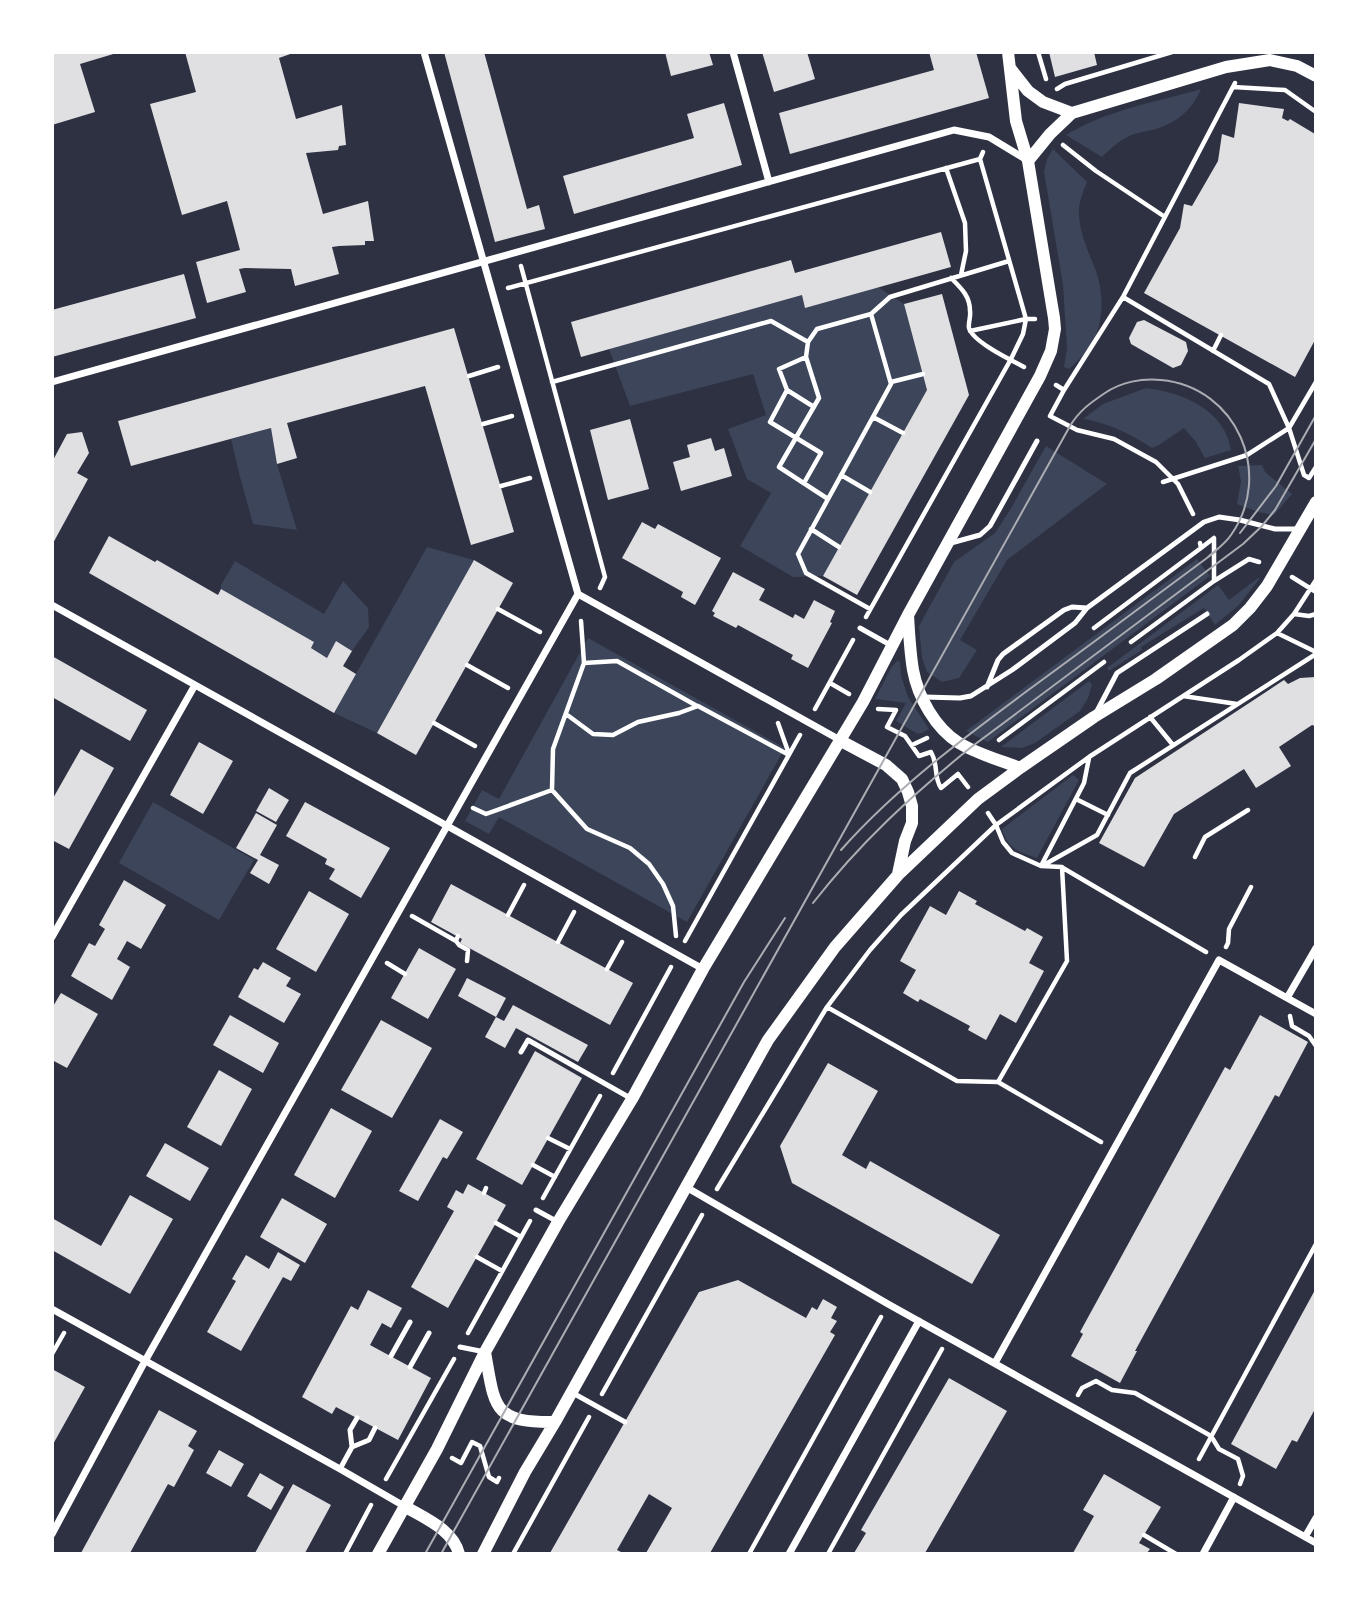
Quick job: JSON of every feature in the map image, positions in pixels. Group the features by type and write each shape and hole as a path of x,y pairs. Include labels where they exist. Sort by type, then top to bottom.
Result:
{"street":[{"path":"52,1534 145,1361 578,594 424,52"},
{"path":"733,52 769,182"},
{"path":"378,1553 558,1222 632,1099 704,969 841,741 1041,376 1051,351 1054,318 1028,161 1016,121 1008,52"},
{"path":"1028,161 1072,113 1226,67 1270,56 1315,76"},
{"path":"1010,68 1028,91 1047,98 1072,113"},
{"path":"52,382 954,130 989,137 1028,161"},
{"path":"483,1553 525,1472 768,1040 835,947 898,875 978,799 1094,717 1166,673 1233,625 1250,608 1278,568 1315,502"},
{"path":"578,594 886,765 902,779 912,806 912,823 898,875"},
{"path":"52,605 704,969"},
{"path":"908,615 913,672 921,696 942,730 958,743 1020,768"},
{"path":"52,937 195,685"},
{"path":"1287,998 1315,947"},
{"path":"995,1363 1219,960 1315,1014"},
{"path":"686,1187 888,1304 1315,1543"},
{"path":"52,1309 379,1491 451,1535 459,1553"},
{"path":"789,1553 919,1321"},
{"path":"485,1352 495,1399 503,1413 532,1422 555,1422"},
{"path":"1203,1553 1234,1497"},
{"path":"1305,1537 1315,1518"}],"lane":[{"path":"948,545 980,535 990,526 1037,441"},
{"path":"921,696 960,698 971,696 987,687 1075,623 1087,608 1196,526 1219,517 1275,529 1300,529"},
{"path":"987,687 1003,654 1064,610 1072,607 1087,608"},
{"path":"1094,717 1117,673 1207,614"},
{"path":"860,628 892,646"},
{"path":"521,1052 528,1040 632,1099"},
{"path":"536,1210 558,1222"},
{"path":"391,1356 410,1322"},
{"path":"410,1367 429,1333"},
{"path":"460,1347 485,1352"},
{"path":"571,1392 625,1422"},
{"path":"341,1469 352,1447 350,1430 357,1418"},
{"path":"352,1447 369,1440 375,1428"}],"path":[{"path":"1038,52 1047,98 1065,84 1172,52"},
{"path":"1214,581 1214,538 1200,548 1193,512 1173,479 1156,463 1114,439 1077,430 1050,416 1123,297 1236,82"},
{"path":"1233,88 1284,90 1315,112"},
{"path":"1050,134 1096,171 1165,217"},
{"path":"345,1553 1011,359 1023,334 1026,319 980,159 491,292"},
{"path":"946,168 965,223 966,251 961,275"},
{"path":"517,252 605,577 594,602"},
{"path":"828,499 779,467 819,398 806,357 808,342 817,330 872,314 890,297 1009,261"},
{"path":"951,278 965,291 970,303 970,331 976,339 1011,359"},
{"path":"1123,297 1269,384 1289,428 1304,475 1309,478 1315,467"},
{"path":"870,610 806,573 798,554 891,382 872,314"},
{"path":"970,331 1026,319 1054,318"},
{"path":"552,382 771,321 808,342"},
{"path":"1213,351 1221,335"},
{"path":"806,357 779,369 787,390 814,407"},
{"path":"469,376 513,363"},
{"path":"891,382 923,374"},
{"path":"1041,376 1064,390"},
{"path":"1163,482 1247,455 1289,428 1315,382"},
{"path":"787,390 770,422 821,453 804,483"},
{"path":"483,425 526,412"},
{"path":"873,416 903,433"},
{"path":"500,486 544,474"},
{"path":"841,475 870,492"},
{"path":"811,529 839,547"},
{"path":"1126,646 1214,581 1249,559 1278,568 1313,590"},
{"path":"513,1553 710,1202 827,1007 870,950 901,915 996,825 1089,757 1277,633 1313,590 1315,580"},
{"path":"578,594 584,663 553,749 552,790 587,829 629,848 649,864 663,884 673,906 677,955"},
{"path":"498,609 552,640"},
{"path":"1294,614 1315,614"},
{"path":"1041,866 1097,835 1130,773 1315,653 1277,633"},
{"path":"982,754 1115,655"},
{"path":"584,663 617,661 789,755"},
{"path":"467,665 521,696"},
{"path":"1183,696 1238,704"},
{"path":"770,702 789,755"},
{"path":"566,714 593,734 613,735 638,722 698,706"},
{"path":"1150,717 1173,745"},
{"path":"434,723 488,753"},
{"path":"912,745 919,756 931,752 936,761 937,782 941,788 958,774 996,825 1003,842 1012,853 1041,866 1062,867 1219,960 1228,943 1229,929 1251,887"},
{"path":"1041,866 1084,783 1089,757"},
{"path":"461,802 486,814 552,790"},
{"path":"1076,799 1108,815"},
{"path":"1195,858 1205,838 1248,810"},
{"path":"998,1082 1068,961 1062,867"},
{"path":"508,915 530,872"},
{"path":"558,942 580,900"},
{"path":"400,909 457,938 459,945 468,950 467,961"},
{"path":"607,969 629,928"},
{"path":"827,1007 957,1081 998,1082 1114,1150"},
{"path":"548,1138 570,1149"},
{"path":"533,1165 555,1177"},
{"path":"496,1223 521,1237"},
{"path":"1200,1455 1315,1244"},
{"path":"477,1257 502,1270"},
{"path":"749,1553 888,1304"},
{"path":"52,1354 71,1320"},
{"path":"828,1553 949,1338"},
{"path":"1072,1406 1082,1388 1096,1381 1112,1390 1135,1393 1211,1436 1219,1449 1238,1459 1243,1476 1234,1497"},
{"path":"411,1435 460,1463 472,1442 480,1446 489,1477 497,1482 507,1462 550,1487"},
{"path":"1144,1535 1176,1553"}],"shaded area":[{"path":"1201,89 1193,103 1178,119 1156,129 1129,136 1102,157 1066,135 1115,113"},
{"path":"1053,149 1087,182 1080,205 1080,225 1101,295 1099,328 1094,340 1069,369 1064,367 1067,348 1063,285 1044,172"},
{"path":"878,287 904,304 927,390 823,576 793,577 740,546 771,493 747,479 728,429 766,415 753,374 630,406 609,349 802,295 805,307"},
{"path":"1146,388 1187,399 1211,414 1227,436 1231,450 1205,458 1184,428 1152,448 1119,430 1083,419 1103,404"},
{"path":"271,428 277,464 297,530 253,524 240,477 231,439"},
{"path":"1046,446 1107,484 1007,560 960,640 977,650 959,678 942,682 927,672 922,658 919,626 954,562 995,533"},
{"path":"1262,465 1265,472 1292,494 1274,515 1237,504 1241,481 1238,466"},
{"path":"427,547 474,560 377,733 334,713"},
{"path":"1197,559 1210,576 988,742 966,731"},
{"path":"235,561 324,614 343,581 368,608 369,627 352,651 336,641 327,658 311,648 314,642 221,589"},
{"path":"1258,578 1239,605 1215,625 1204,608 1141,647 1142,650 1109,671 1107,668 1218,585 1229,600"},
{"path":"588,638 785,748 687,922 499,817 489,834 465,821 482,790 499,799"},
{"path":"897,661 900,662 901,676 908,697 929,729 922,733 918,734 896,721 906,703 875,699"},
{"path":"1089,681 1092,685 1080,711 1035,743 1022,748 1001,747"},
{"path":"1073,775 1079,780 1037,858 1011,846 1002,829"},
{"path":"153,802 254,860 219,920 119,863"}],"building":[{"path":"52,52 120,52 80,64 95,112 52,125"},
{"path":"185,52 296,52 279,58 296,119 342,105 346,145 339,146 338,150 306,153 323,214 368,201 374,241 365,241 365,245 332,247 339,274 295,286 291,269 239,269 246,292 207,303 196,262 240,250 227,201 182,215 150,104 196,92"},
{"path":"444,52 484,52 527,209 539,205 545,229 495,242"},
{"path":"665,52 709,52 713,65 671,76"},
{"path":"762,52 807,52 815,79 774,92"},
{"path":"929,52 976,52 989,98 790,154 779,113 934,70"},
{"path":"1049,52 1094,52 1097,65 1055,77"},
{"path":"724,103 742,165 574,214 563,176 694,138 687,114"},
{"path":"1239,103 1284,109 1282,118 1288,121 1290,119 1315,134 1315,340 1295,377 1144,293 1180,228 1184,204 1192,206 1218,161 1222,134 1234,138"},
{"path":"941,232 951,267 805,308 802,295 581,357 571,322 791,260 795,273"},
{"path":"184,274 196,318 52,357 52,310"},
{"path":"942,294 969,395 857,595 823,576 927,390 904,304"},
{"path":"1144,320 1186,342 1188,351 1181,365 1173,368 1131,344 1129,338 1137,322"},
{"path":"454,328 514,532 471,545 425,386 287,423 297,458 277,464 271,428 131,466 118,421"},
{"path":"630,419 649,489 608,500 590,430"},
{"path":"82,432 89,453 77,473 88,479 52,545 52,462 67,434"},
{"path":"711,438 715,451 724,448 732,476 681,491 673,462 690,457 687,445"},
{"path":"642,522 655,529 658,524 721,558 695,605 681,597 683,592 622,558"},
{"path":"109,536 218,595 221,589 314,642 311,648 327,658 336,641 352,651 343,666 356,674 334,713 89,573"},
{"path":"474,560 513,583 416,755 377,733"},
{"path":"733,572 765,589 759,600 793,618 795,614 804,619 814,600 835,611 830,622 832,623 808,668 791,659 793,655 738,625 736,628 713,616 715,613 712,611"},
{"path":"52,656 147,710 130,741 52,697"},
{"path":"1315,677 1315,726 1312,725 1279,747 1291,766 1256,788 1244,769 1174,814 1144,867 1099,843 1135,778 1284,680 1288,684 1300,678"},
{"path":"199,742 233,761 203,814 170,795"},
{"path":"81,749 114,768 69,849 52,840 52,800"},
{"path":"269,788 289,800 276,822 256,811"},
{"path":"305,802 390,848 361,898 329,879 335,869 325,864 327,859 286,836"},
{"path":"256,813 277,825 260,855 279,865 269,884 250,873 258,860 236,848"},
{"path":"124,880 166,905 141,949 127,941 117,959 130,967 112,1000 71,976 89,943 95,946 105,929 99,925"},
{"path":"451,884 633,983 610,1025 460,943 462,939 431,922"},
{"path":"309,891 349,914 316,972 276,949"},
{"path":"959,891 977,901 975,904 1025,931 1027,928 1043,937 1029,963 1044,971 1016,1023 1000,1014 986,1040 968,1030 970,1026 920,999 918,1002 903,993 916,970 900,961 930,906 946,915"},
{"path":"419,948 456,969 428,1019 391,998"},
{"path":"263,962 291,978 286,986 301,994 284,1023 238,997 254,968 258,970"},
{"path":"467,978 506,998 496,1017 458,996"},
{"path":"61,993 98,1014 67,1068 52,1060 52,1008"},
{"path":"513,1005 588,1045 578,1062 516,1028 505,1048 485,1037 496,1017 504,1021"},
{"path":"230,1015 279,1043 263,1073 213,1045"},
{"path":"1260,1015 1308,1042 1279,1097 1275,1095 1120,1383 1071,1356 1083,1334 1080,1332 1225,1067 1230,1070"},
{"path":"381,1020 432,1048 392,1118 341,1090"},
{"path":"535,1051 582,1078 522,1185 476,1159"},
{"path":"828,1063 878,1091 842,1155 866,1169 870,1161 1000,1235 972,1284 792,1183 780,1146"},
{"path":"219,1070 252,1089 221,1146 187,1127"},
{"path":"331,1108 372,1131 335,1198 294,1175"},
{"path":"440,1119 463,1132 447,1159 443,1157 418,1201 399,1191"},
{"path":"165,1143 209,1168 190,1201 146,1176"},
{"path":"468,1184 506,1205 448,1308 411,1287 454,1211 447,1207 456,1190 463,1194"},
{"path":"130,1195 173,1219 130,1294 52,1250 52,1218 101,1246"},
{"path":"282,1198 327,1224 305,1263 260,1237"},
{"path":"278,1252 300,1265 291,1281 283,1277 241,1351 207,1332 236,1281 232,1279 246,1255 269,1269"},
{"path":"738,1280 806,1318 812,1307 817,1310 823,1299 837,1307 831,1318 837,1321 830,1332 835,1335 710,1553 646,1553 672,1508 649,1494 617,1550 623,1553 550,1553 699,1292"},
{"path":"368,1290 402,1308 391,1328 382,1323 370,1345 431,1378 398,1440 336,1407 332,1414 302,1397 351,1306 358,1310"},
{"path":"1315,1290 1315,1409 1297,1442 1292,1440 1276,1469 1231,1444"},
{"path":"52,1369 85,1387 52,1446"},
{"path":"949,1378 1007,1411 925,1553 854,1553 866,1533 861,1530"},
{"path":"159,1410 197,1431 188,1446 194,1450 174,1487 168,1484 130,1553 81,1553"},
{"path":"219,1450 244,1464 231,1487 206,1473"},
{"path":"260,1473 284,1487 271,1510 247,1496"},
{"path":"1104,1474 1161,1507 1139,1543 1150,1549 1147,1553 1073,1553 1094,1516 1083,1510"},
{"path":"293,1484 331,1505 305,1553 255,1553"}],"tram line":[{"path":"441,1554 1070,426 1094,400 1125,384 1161,380 1188,386 1210,399 1228,416 1241,437 1248,461 1249,486 1243,511 1231,535 1208,557"},
{"path":"1240,533 1276,486 1316,415"},
{"path":"813,903 868,840 948,766 1243,544 1275,510 1316,439"},
{"path":"841,850 884,806 953,747 1215,552"},
{"path":"425,1554 744,982 785,918"}]}
